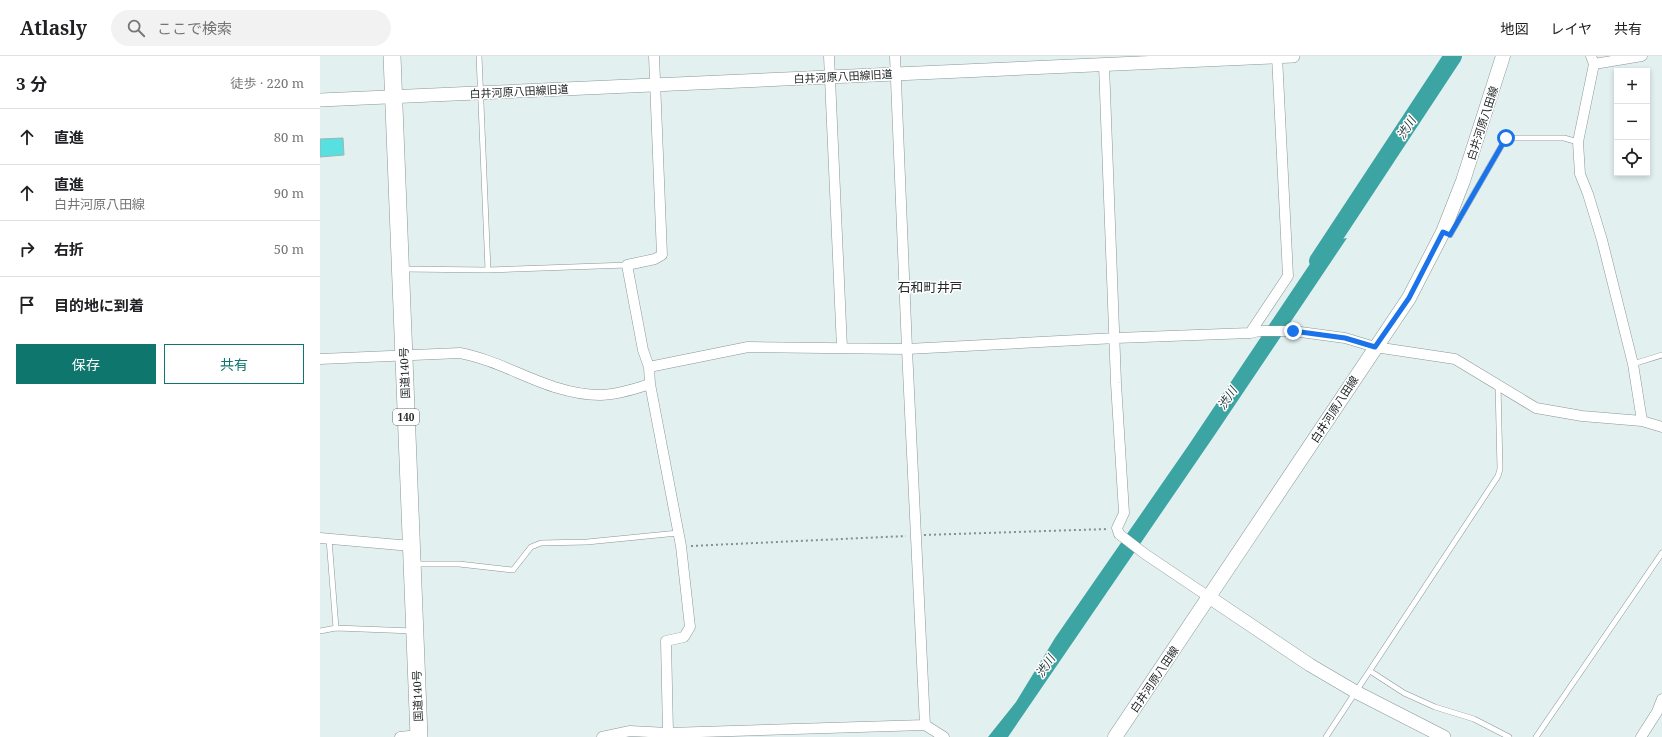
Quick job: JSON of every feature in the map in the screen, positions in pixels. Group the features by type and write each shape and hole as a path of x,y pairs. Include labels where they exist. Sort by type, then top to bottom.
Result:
{"highway":[{"name":"国道140号","path":"392,56 418,736"}],"main road":[{"name":"白井河原八田線","path":"1115,737 1409,298 1443,232 1463,181 1503,56"}],"street":[{"path":"654,56 662,255 655,259 627,265 643,350 649,367 650,384 681,546 690,627 684,637 666,641 668,733"},
{"path":"828,56 842,348"},
{"path":"895,56 925,725"},
{"path":"1255,332 1288,276 1277,56"},
{"name":"白井河原八田線旧道","path":"320,100 1293,56"},
{"path":"1642,56 1592,60 1578,142 1580,174 1601,236 1633,364 1642,421"},
{"path":"1104,65 1116,338 1116,383 1124,513 1118,531 1145,554 1310,665 1356,692 1444,737"},
{"path":"649,367 748,348 907,349 1116,338 1293,331 1345,338 1375,347 1455,360 1536,408 1582,416 1642,421 1662,427"},
{"path":"320,359 452,352 470,354 546,384 571,391 602,395 650,384"},
{"path":"324,539 411,546"},
{"path":"1641,737 1657,712 1662,699"},
{"path":"602,737 630,731 668,733 925,725 944,737"},
{"path":"400,737 418,736"}],"lane":[{"path":"479,56 488,270"},
{"path":"1443,232 1450,235 1506,138 1564,138 1578,142"},
{"path":"400,269 488,270 627,265"},
{"path":"1633,364 1662,355"},
{"path":"1326,737 1498,476 1500,469 1498,385"},
{"path":"412,564 459,564 513,570 531,547 541,543 587,542 678,533"},
{"path":"324,539 336,628"},
{"path":"1536,737 1662,553"},
{"path":"320,631 336,628 415,631"},
{"path":"1370,671 1404,693 1435,707 1474,719 1509,737"}],"path":[{"path":"681,546 916,536 1118,531"}],"water":[{"path":"1347,238 1214,436 1008,737 988,737 1016,702 1055,638 1188,446 1324,243"}],"building":[{"path":"343,138 344,155 320,157 320,139"}],"waterway":[{"name":"渋川","path":"1318,261 1453,56"}],"district":[{"name":"石和町井戸","path":"930,287"}],"route":[{"path":"1293,331 1345,338 1375,347 1409,298 1429,262 1443,232 1450,235 1506,138"}]}
